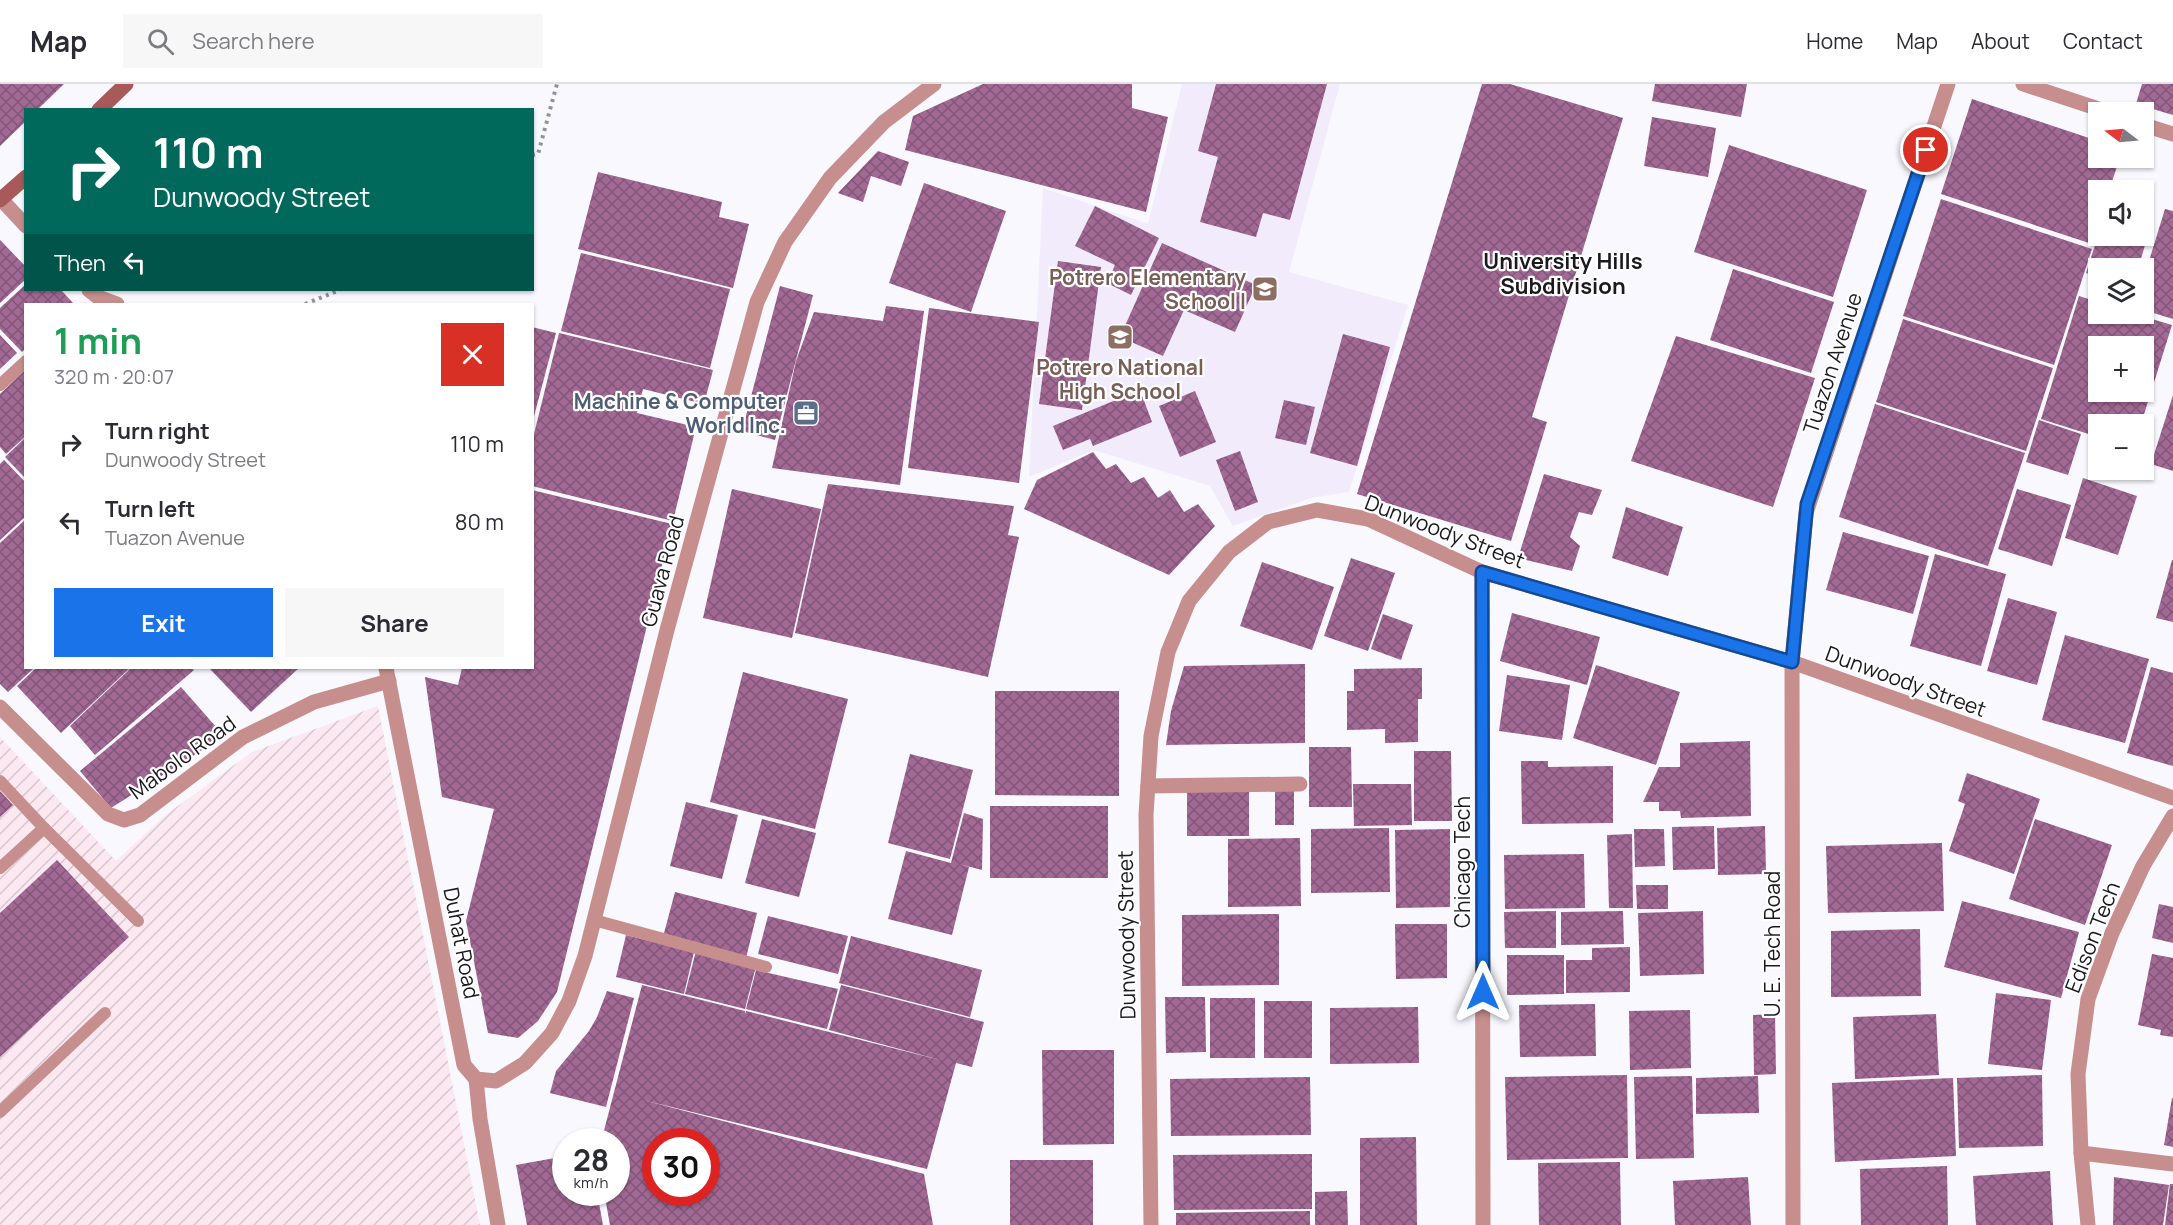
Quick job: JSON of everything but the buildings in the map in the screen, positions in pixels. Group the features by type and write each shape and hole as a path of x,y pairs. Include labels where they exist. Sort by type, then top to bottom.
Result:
{"main road":[{"path":"101,108 126,84"},
{"path":"0,199 24,179"}],"street":[{"name":"Guava Road","path":"476,1079 496,1081 525,1063 552,1033 569,1001 585,956 667,630 757,302 785,242 830,178 884,122 934,84"},
{"name":"Tuazon Avenue","path":"1792,662 1807,504 1948,84"},
{"path":"2023,84 2088,105"},
{"path":"2154,127 2173,134"},
{"path":"0,199 24,224"},
{"path":"90,291 98,297 114,303"},
{"name":"Dunwoody Street","path":"1151,1225 1146,815 1151,736 1168,652 1189,601 1229,552 1268,522 1317,510 1368,519 1482,572 1792,662 2173,798"},
{"name":"Chicago Tech","path":"1482,572 1483,1225"},
{"name":"U. E. Tech Road","path":"1792,662 1793,1225"},
{"name":"Mabolo Road","path":"0,707 108,814 124,820 140,815 243,737 314,702 388,674"},
{"name":"Duhat Road","path":"388,674 464,1065 476,1079 480,1119 498,1225"},
{"path":"1148,786 1300,784"},
{"name":"Edison Tech","path":"2088,1225 2081,1153 2078,1074 2088,999 2112,933 2144,866 2173,816"},
{"path":"2081,1153 2173,1164"}],"lane":[{"path":"0,385 24,363"},
{"path":"0,781 138,921"},
{"path":"0,868 44,828"},
{"path":"594,920 766,967"},
{"path":"0,1112 105,1012"}],"path":[{"path":"534,155 538,154 557,84"},
{"path":"308,303 338,291"}],"shaded area":[{"path":"1182,84 1340,84 1289,272 1408,305 1349,492 1311,498 1233,526 1210,486 1094,450 1029,477 1043,188 1148,224"},
{"path":"378,706 480,1225 0,1225 0,737 116,861 163,817 252,752"}],"place":[{"name":"Potrero Elementary School I","path":"1265,289"},
{"name":"Potrero National High School","path":"1120,337"},
{"name":"Machine & Computer World Inc.","path":"806,413"}],"district":[{"name":"University Hills Subdivision","path":"1563,274"}],"route":[{"path":"1483,992 1482,572 1792,662 1807,504 1926,150"}]}
